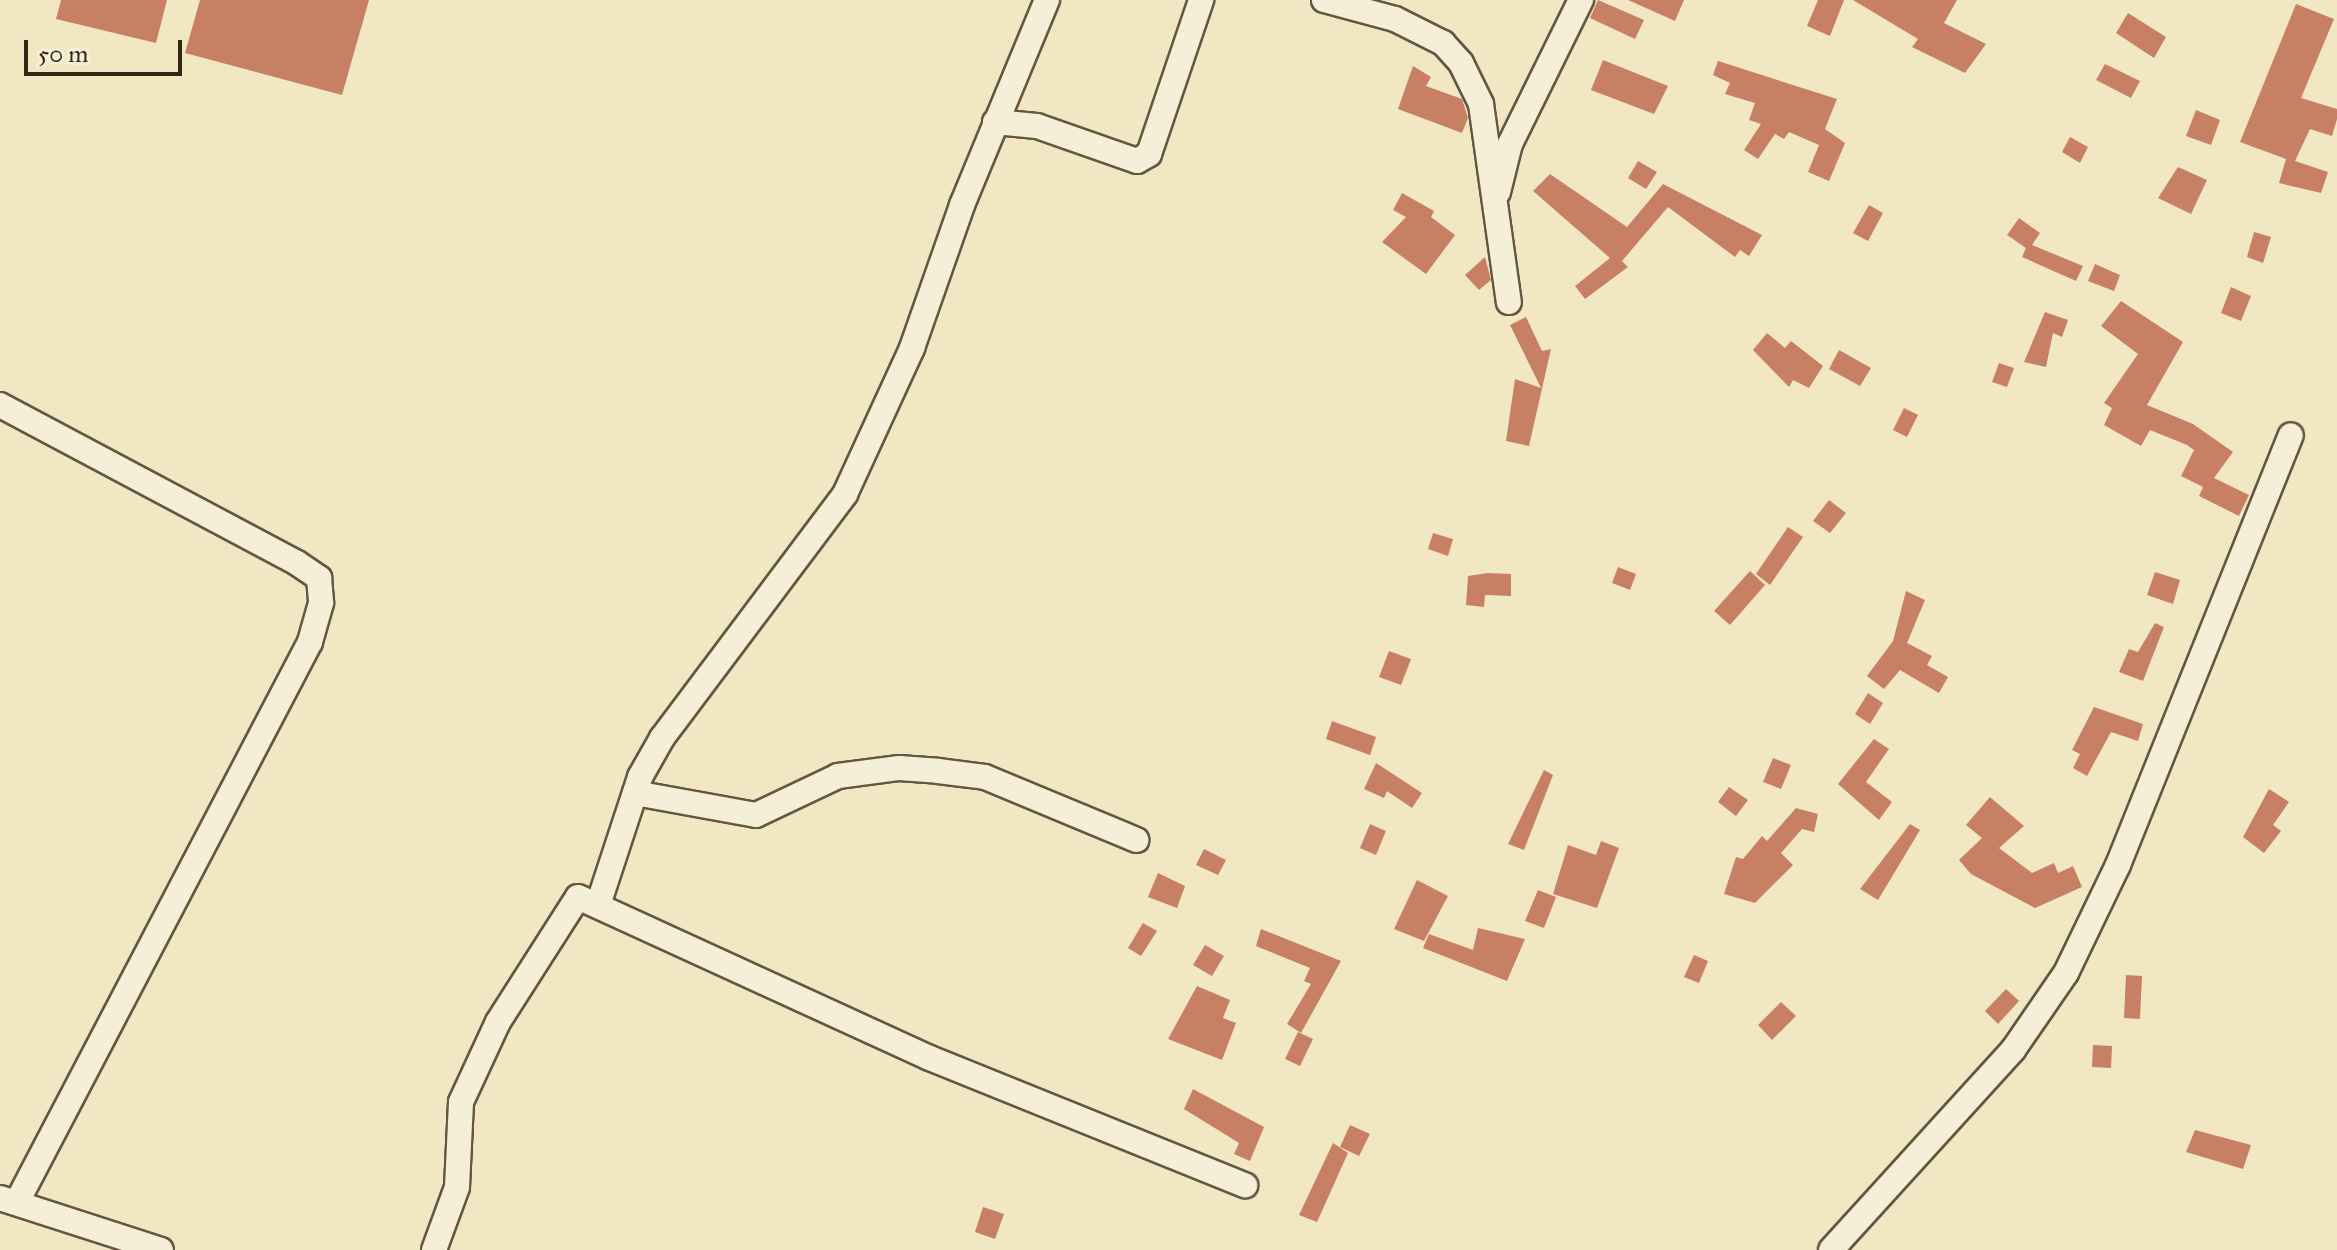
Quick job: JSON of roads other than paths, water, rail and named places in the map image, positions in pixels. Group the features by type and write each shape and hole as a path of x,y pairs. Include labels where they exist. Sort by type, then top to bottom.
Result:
{"street":[{"path":"599,902 635,793 662,738 845,494 912,348 995,122 1047,0"},
{"path":"995,122 1037,126 1137,161 1149,154 1201,0"},
{"path":"1324,0 1395,19 1443,43 1461,63 1481,104 1509,302"},
{"path":"1495,206 1510,144 1581,0"},
{"path":"0,405 297,563 319,578 321,603 310,642 9,1200 161,1250"},
{"path":"1831,1250 2013,1050 2066,973 2118,865 2291,435"},
{"path":"635,793 756,815 852,773 938,771 985,777 1136,840"},
{"path":"434,1250 457,1187 461,1102 498,1022 566,908 578,897 599,902 930,1058 1245,1185"}]}
